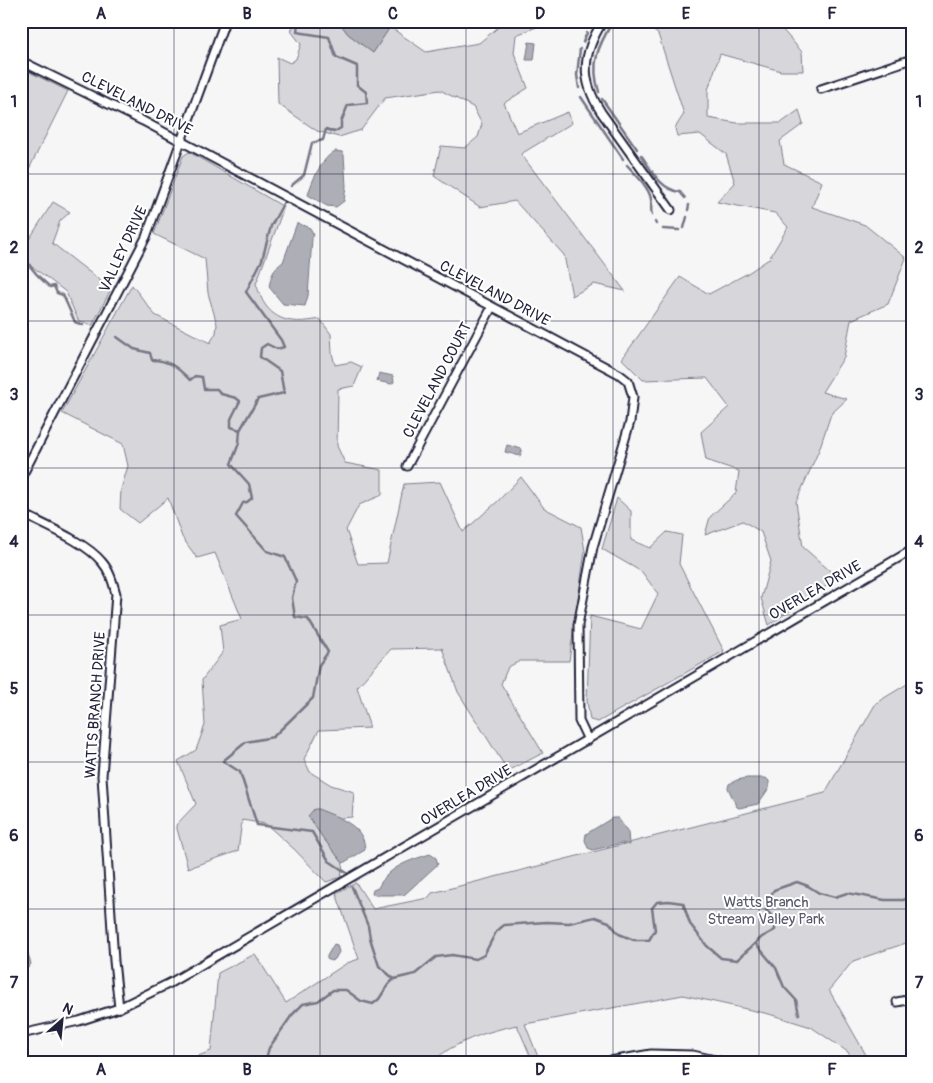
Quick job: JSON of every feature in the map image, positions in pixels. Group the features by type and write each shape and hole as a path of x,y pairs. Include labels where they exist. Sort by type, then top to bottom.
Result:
{"street":[{"name":"VALLEY DRIVE","path":"21,478 146,237 225,21"},
{"path":"603,21 596,33 587,57 586,76 588,88 601,112 670,210"},
{"path":"820,89 912,59"},
{"name":"CLEVELAND DRIVE","path":"21,61 181,141 619,374 628,381 633,397 630,422 593,547 578,625 579,722 588,740"},
{"name":"CLEVELAND COURT","path":"407,466 492,307"},
{"name":"WATTS BRANCH DRIVE","path":"21,513 78,543 94,554 109,573 116,594 102,776 114,961 119,1008"},
{"name":"OVERLEA DRIVE","path":"21,1034 79,1021 119,1008 170,983 912,550"},
{"path":"897,1002 912,999"},
{"path":"604,1062 651,1054 693,1054 724,1062"}],"green space":[{"path":"296,21 338,21 348,34 373,53 390,27 426,52 479,43 506,21 547,21 547,23 516,35 514,53 528,88 504,103 517,133 568,112 572,123 521,154 625,291 594,284 572,296 564,255 515,201 480,207 434,176 441,146 465,148 478,137 482,124 473,107 440,90 385,98 361,130 339,137 317,131 278,104 277,57 290,63 296,59 301,44 291,31"},
{"path":"643,21 780,21 781,28 802,52 803,71 781,71 720,54 708,90 708,118 737,123 781,123 799,110 803,124 780,141 784,164 822,182 812,207 865,225 906,258 888,304 851,320 844,357 822,392 847,399 831,414 819,450 796,502 803,547 838,578 769,625 761,598 771,561 761,532 743,521 705,535 710,517 736,493 739,471 706,460 701,432 729,407 707,378 643,380 622,359 680,277 709,294 748,273 769,259 788,227 775,213 717,202 735,183 726,154 700,134 677,136 675,128 684,114 658,34 642,23"},
{"path":"21,68 68,91 29,169 21,165"},
{"path":"189,152 284,207 256,284 263,301 271,312 290,321 320,319 331,334 335,365 351,362 362,367 354,386 338,389 337,446 345,463 382,470 382,495 359,505 346,530 358,564 387,563 404,484 440,482 463,532 498,501 521,477 544,508 581,527 585,551 569,661 520,661 508,667 501,684 543,753 508,771 458,692 442,648 391,649 357,687 370,728 319,730 304,759 310,772 331,785 354,792 352,817 340,818 317,809 308,816 343,863 341,877 326,882 266,824 242,820 238,851 188,868 176,825 196,804 178,761 196,750 205,725 202,680 223,652 220,625 242,619 215,553 197,558 182,537 168,498 138,523 120,509 121,489 128,466 123,444 62,413 132,285 155,315 210,343 216,333 217,324 208,293 205,259 154,234 183,156"},
{"path":"53,202 70,212 60,221 52,243 111,289 92,326 78,320 66,292 34,268 23,266 21,268 21,252"},
{"path":"617,498 631,511 631,540 650,548 667,532 682,535 679,564 724,651 598,722 590,720 587,701 590,616 641,629 658,594 642,572 602,549"},
{"name":"Watts Branch Stream Valley Park","path":"912,681 912,941 853,961 829,990 870,1062 853,1062 848,1052 811,1027 769,1014 683,995 525,1024 540,1062 533,1062 517,1025 471,1038 440,1055 432,1062 183,1062 211,1051 218,973 255,954 286,1003 347,963 359,959 336,893 356,883 373,909 428,898 432,893 825,793 876,703"}],"shaded area":[{"path":"338,21 391,22 390,27 373,53 348,34"},
{"path":"529,42 536,43 534,60 526,60"},
{"path":"335,151 342,152 344,155 346,186 344,201 336,207 327,206 308,195 318,170 330,154"},
{"path":"297,223 310,228 314,235 312,238 308,296 305,306 283,304 269,287 273,273 283,262"},
{"path":"379,373 393,376 394,382 391,384 377,381"},
{"path":"507,445 522,449 520,456 505,452"},
{"path":"747,778 766,778 769,781 769,788 758,804 739,808 728,788 729,784"},
{"path":"314,809 349,823 360,834 364,841 365,850 343,863 308,816"},
{"path":"612,818 618,818 628,832 629,845 622,843 593,850 588,848 585,840 586,834"},
{"path":"430,854 436,858 438,864 404,895 372,894 373,890 378,888 393,870 407,862"},
{"path":"334,944 337,945 339,952 335,959 331,961 327,959 327,956"},
{"path":"27,950 31,964 28,968 24,966 21,951"}],"waterway":[{"path":"291,186 304,175 312,143 323,140 326,129 334,132 341,128 341,122 348,105 367,103 366,92 357,85 357,66 336,57 329,37 297,32 298,21"},
{"path":"590,26 594,21"},
{"path":"599,92 595,72 597,55 613,21"},
{"path":"583,42 587,33"},
{"path":"579,88 577,75 580,49"},
{"path":"581,97 623,159"},
{"path":"602,99 637,149"},
{"path":"641,155 662,183 680,192 685,198"},
{"path":"627,165 648,190 651,199 652,215"},
{"path":"284,202 271,226 262,260 246,292 281,340 284,347 277,349 267,344 261,348 260,357 280,371 284,393 258,399 240,430 239,443 231,464 249,484 252,498 243,503 236,516 267,551 285,557 296,581 292,598 295,617 308,619 328,652 319,665 313,698 273,737 246,742 223,761 240,772 257,825 312,832 329,861 347,873"},
{"path":"688,210 689,205"},
{"path":"684,228 687,217"},
{"path":"663,229 679,230"},
{"path":"21,263 28,262 50,287 54,286 57,293 63,295 75,322 83,325"},
{"path":"117,337 134,349 150,353 152,360 163,361 173,366 190,380 195,376 202,377 204,389 217,389 221,394 240,401 231,419 231,427 240,430"},
{"path":"265,1062 269,1048 292,1015 303,1004 318,1001 333,990 346,990 361,1001 373,1004 394,979 415,974 436,957 452,955 476,959 484,955 496,932 504,925 546,922 569,923 595,917 609,922 619,934 634,940 649,940 655,930 652,908 657,902 683,903 690,924 707,946 721,958 737,960 762,937 775,930 775,919 766,910 768,900 774,890 797,882 819,893 835,897 847,893 885,900 903,900 912,897"},
{"path":"352,887 368,926 379,966 394,979"},
{"path":"756,944 776,968 784,987 796,1000 799,1014"}]}
